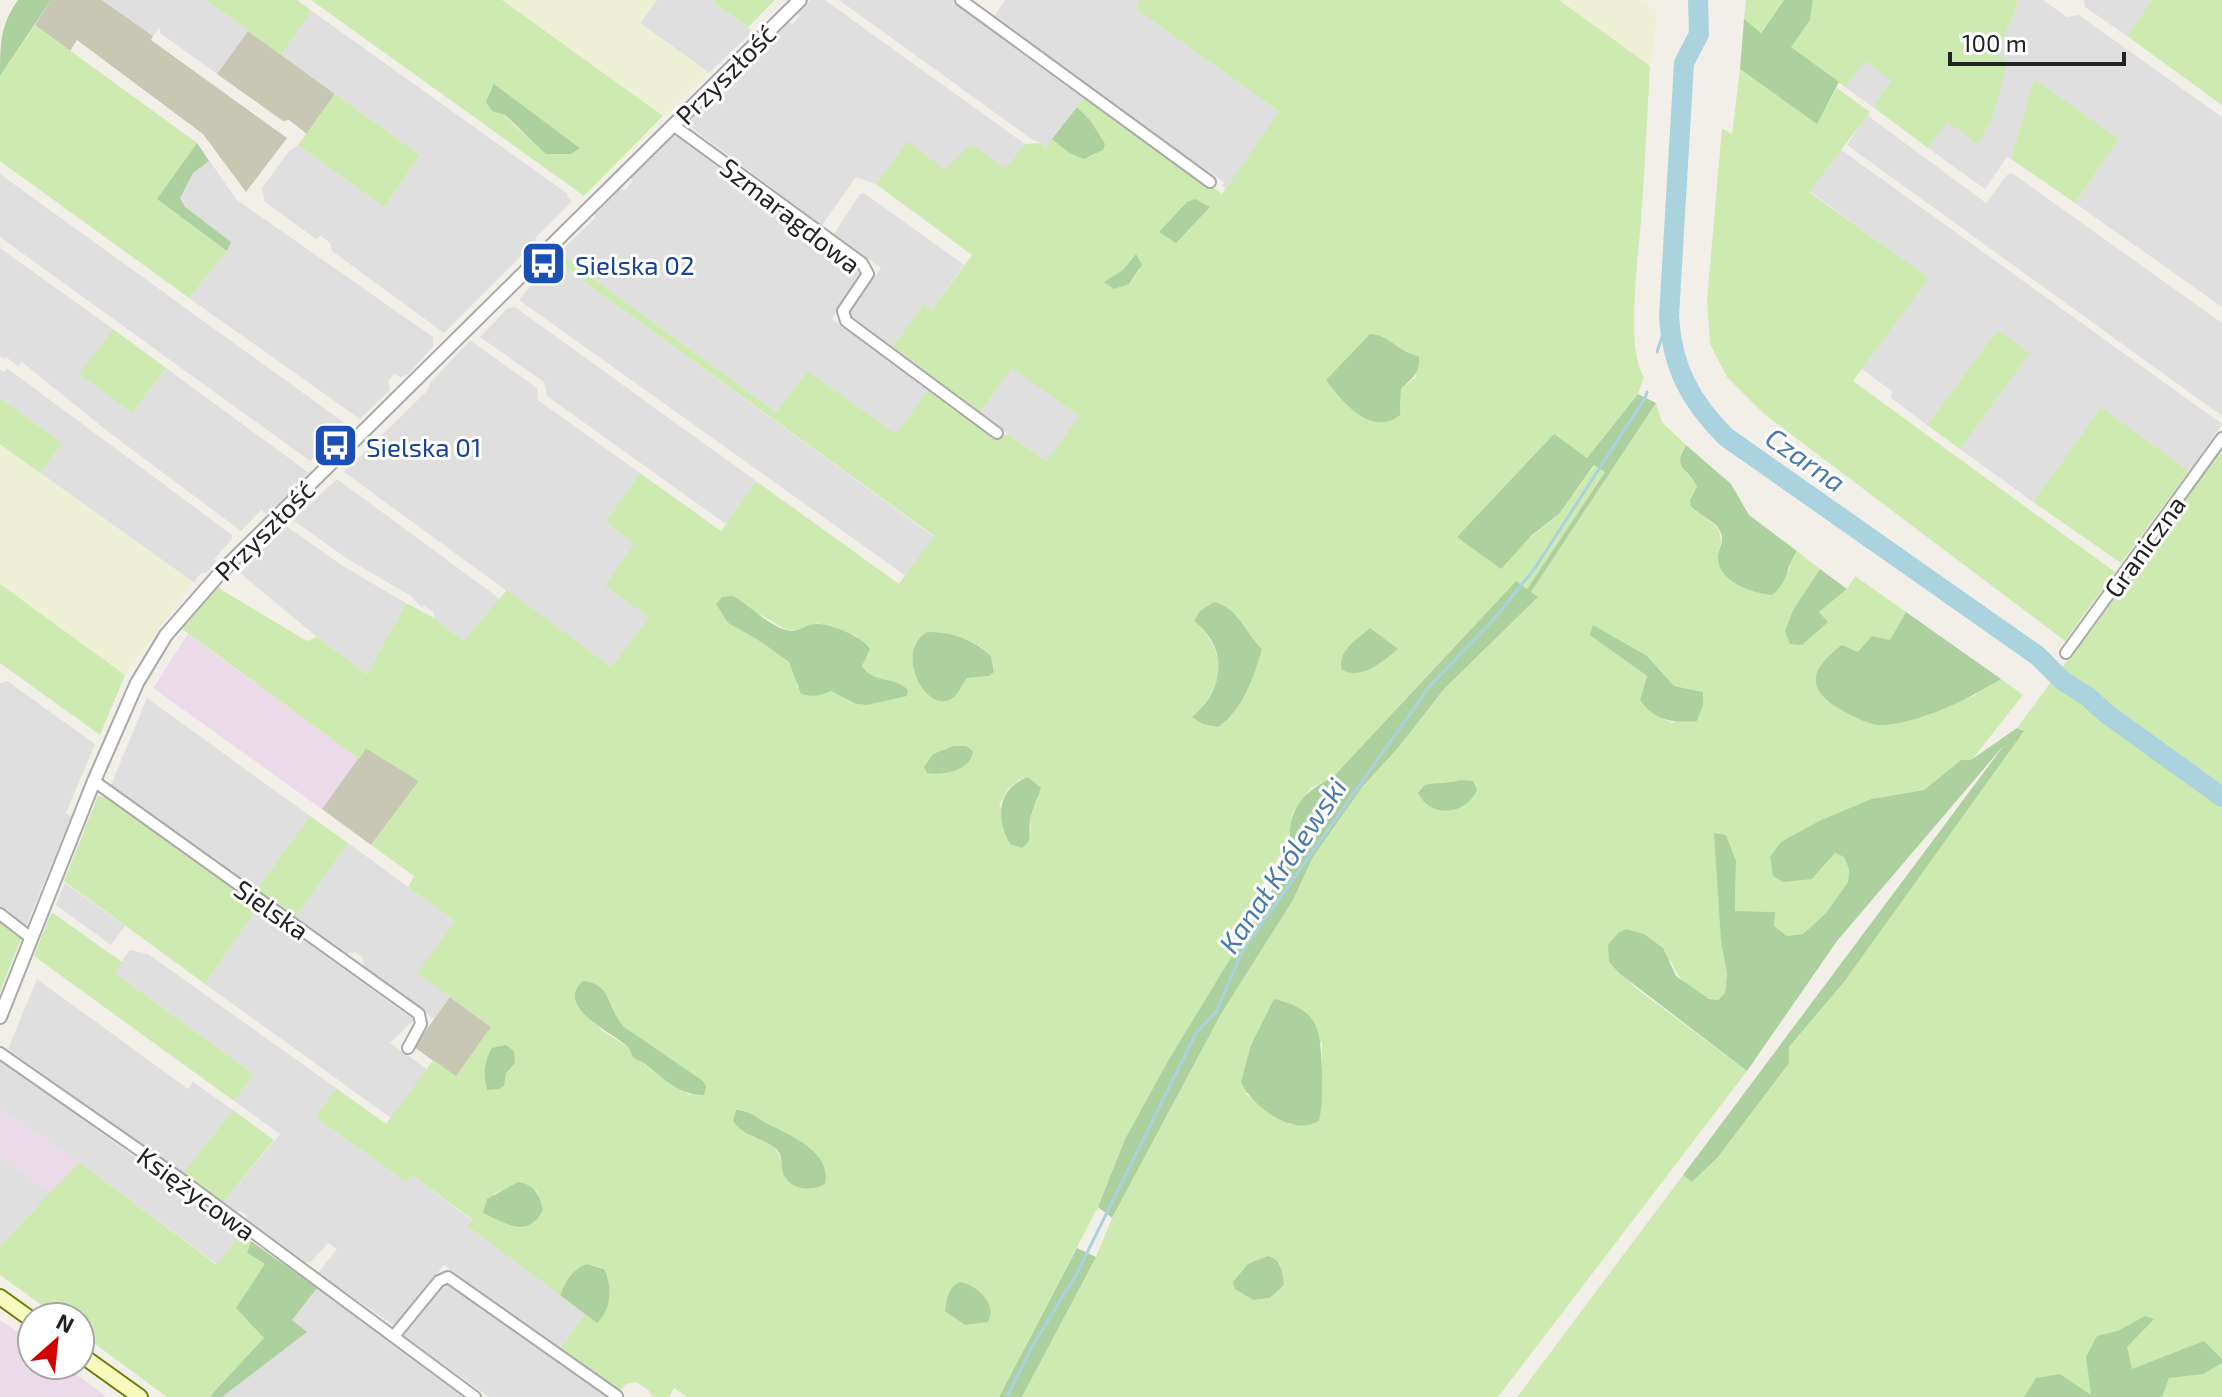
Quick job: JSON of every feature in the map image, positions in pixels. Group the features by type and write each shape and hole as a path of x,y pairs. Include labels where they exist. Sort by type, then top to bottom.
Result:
{"main road":[{"path":"96,1365 140,1397"}],"street":[{"name":"Przyszłość","path":"0,1017 94,781 149,661 190,605 800,0"},
{"path":"961,0 1210,182"},
{"name":"Szmaragdowa","path":"673,125 862,263 868,274 843,311 846,321 997,433"},
{"name":"Graniczna","path":"2066,653 2222,438"},
{"name":"Sielska","path":"94,781 419,1014 421,1024 408,1048"},
{"path":"0,914 31,938"},
{"name":"Księżycowa","path":"0,1053 185,1182 475,1397"},
{"path":"394,1336 439,1281 448,1277 617,1396"}],"shaded area":[{"path":"51,0 102,0 153,36 151,40 287,138 246,192 203,134 77,40 70,51 35,25"},
{"path":"103,0 206,0 248,31 217,74 160,33 160,27 153,36"},
{"path":"502,0 657,0 640,23 709,73 663,116"},
{"path":"657,0 716,0 714,3 753,31 709,73 640,23"},
{"path":"810,0 825,0 1025,144 1005,168 945,170 908,142 876,184 856,177 822,225 686,124 717,93 722,93 729,86 729,81 789,22 793,24"},
{"path":"839,0 953,0 1085,96 1045,149 1041,143"},
{"path":"1005,0 1140,0 1136,9 1280,113 1226,189 1222,186 1224,182 1198,164 1195,167 993,18"},
{"path":"1559,0 1642,0 1658,12 1650,66"},
{"path":"2019,0 2043,0 2067,17 2079,15 2222,117 2222,307 2075,203 2119,139 2034,80 2011,159 2007,157 1985,189 1928,148 1947,121 1978,144 1991,122 1997,54"},
{"path":"2084,0 2152,0 2127,36 2085,7"},
{"path":"312,11 568,194 572,201 444,333 332,251 330,243 321,236 316,239 265,202 262,188 289,151 298,145 384,207 420,155 281,55"},
{"path":"248,31 335,94 307,134 289,120 283,121 217,74"},
{"path":"1865,60 1891,81 1873,107 1845,87"},
{"path":"1867,115 1986,203 2007,175 2012,173 2222,323 2222,416 1847,145"},
{"path":"673,134 809,233 809,238 816,243 819,240 858,269 862,278 832,319 929,389 896,435 807,371 776,412 561,255 562,250 595,218 595,213 619,189 625,190 632,182 630,176"},
{"path":"197,143 237,200 433,337 433,347 408,374 401,377 394,374 388,381 390,390 360,419 189,298 227,251 157,199"},
{"path":"1840,149 2222,424 2190,472 2101,407 2033,502 1960,449 2029,354 1997,330 1927,425 1890,397 1893,392 1862,369 1928,278 1809,191"},
{"path":"0,174 346,424 310,461 0,237"},
{"path":"864,193 964,265 932,310 923,304 891,349 851,320 850,312 881,268 834,234 860,194"},
{"path":"0,248 113,329 80,374 132,413 166,368 309,473 299,484 290,487 291,491 267,514 261,510 241,531 106,430 22,362 18,366 6,357 4,359 0,356"},
{"path":"552,259 558,260 934,537 906,576 519,300"},
{"path":"515,307 756,481 726,524 547,396 544,382 480,337 508,308"},
{"path":"470,340 537,388 538,400 640,473 605,522 634,544 649,617 611,667 344,472 428,390 431,382"},
{"path":"1012,367 1079,416 1046,461 979,413"},
{"path":"7,368 232,535 214,559 217,561 206,573 201,573 195,580 197,582 40,473 62,443 0,398 0,369 4,372"},
{"path":"0,444 193,582 125,675 0,584"},
{"path":"337,479 500,599 463,641 434,618 434,613 424,605 422,608 411,596 346,558 293,520"},
{"path":"286,526 343,566 406,603 367,674 240,573"},
{"path":"188,634 359,759 322,809 153,688"},
{"path":"7,681 95,744 66,813 71,817 26,926 0,907 0,683"},
{"path":"147,698 310,816 256,890 111,785"},
{"path":"366,748 419,781 371,845 322,809"},
{"path":"348,843 455,921 418,973 450,997 434,1019 365,968 362,957 355,952 345,954 295,918"},
{"path":"65,883 125,926 111,945 56,905"},
{"path":"258,907 414,1020 390,1043 427,1069 391,1118 205,984"},
{"path":"130,950 148,954 336,1088 315,1117 406,1182 412,1175 473,1221 468,1227 585,1313 560,1350 444,1265 393,1325 318,1273 337,1249 328,1243 312,1261 306,1263 247,1221 247,1215 222,1203 280,1134 234,1101 254,1074 114,972"},
{"path":"37,979 188,1089 193,1082 233,1110 182,1174 8,1049"},
{"path":"450,997 491,1027 456,1077 414,1047"},
{"path":"0,1059 240,1234 218,1265 79,1162 0,1109"},
{"path":"0,1109 79,1162 51,1192 0,1157"},
{"path":"0,1157 51,1192 0,1246"},
{"path":"451,1283 608,1397 489,1397 403,1336 443,1284"},
{"path":"317,1288 465,1397 222,1397 306,1332 291,1320"},
{"path":"0,1320 16,1331 16,1381 85,1381 107,1397 0,1397"}],"green space":[{"path":"18,0 51,0 0,76 2,36"},
{"path":"206,0 297,0 312,11 281,55"},
{"path":"311,0 502,0 663,116 584,196","holes":["494,85 580,148 571,154 562,153 526,135 505,115"]},
{"path":"716,0 775,0 748,27 714,3"},
{"path":"1140,0 1559,0 1650,66 1634,324 1638,364 1644,377 1638,394 1587,458 1554,435 1458,537 1520,546 1559,514 1595,465 1605,472 1527,589 1516,581 1333,777 1311,788 1292,814 1289,840 1262,885 1263,906 1169,1059 1125,1139 1098,1207 999,1397 687,1397 674,1388 669,1397 653,1397 636,1382 626,1384 619,1392 560,1350 585,1313 597,1323 609,1289 604,1269 589,1265 576,1270 560,1295 467,1226 473,1220 412,1175 406,1182 315,1117 336,1088 386,1124 433,1060 456,1076 491,1027 417,973 455,921 408,887 414,876 371,845 419,781 366,748 359,759 182,629 217,587 307,641 317,637 367,674 406,603 434,618 463,641 507,590 611,667 649,617 605,586 634,544 605,522 640,473 721,531 756,481 899,584 934,536 558,260 561,255 776,412 807,371 896,434 929,389 996,438 1008,434 1046,461 1079,416 1012,368 979,413 891,349 923,304 932,310 972,255 876,184 908,141 945,170 971,144 1005,168 1025,144 1041,143 1045,149 1052,139 1069,153 1090,157 1102,150 1090,120 1077,107 1085,96 1222,194 1279,112 1136,9","holes":["1136,255 1140,270 1129,284 1105,283 1123,270","1376,334 1414,356 1416,377 1401,389 1401,406 1355,412 1337,394","716,604 761,615 787,630 799,631 816,623 857,636 865,659 862,666 874,679 885,680 888,699 867,705 856,704 831,691 797,687 789,662 728,623","1223,605 1236,615 1253,640 1244,697 1236,707 1199,712 1217,680 1219,671 1215,651 1202,627","936,632 973,642 982,647 993,661 994,671 989,676 967,678 955,696 916,675 913,669","1361,636 1381,663 1371,668 1346,649","1020,779 1038,798 1030,818 1031,832 999,806 1008,789","612,1005 614,1016 623,1026 703,1081 690,1095 635,1058 628,1047 603,1031 582,1012","743,1110 811,1149 825,1170 783,1173 778,1152 750,1136","513,1186 537,1191 543,1210 512,1226 502,1221 493,1194"]},
{"path":"1746,0 1784,0 1760,33 1744,19"},
{"path":"1784,0 1813,0 1810,20 1791,47 1839,82 1817,124 1740,69 1744,19 1761,33"},
{"path":"1813,0 2019,0 1997,54 2008,61 1991,122 1978,144 1947,122 1928,148 1873,107 1891,81 1865,61 1845,87 1790,47 1810,20"},
{"path":"2152,0 2222,0 2222,105 2127,36"},
{"path":"35,25 197,143 157,199 227,251 189,298 0,161 0,76"},
{"path":"1740,69 1817,123 1837,88 1870,112 1809,192 1929,278 1853,381 2115,572 2065,641 1764,414 1727,377 1710,344 1707,300 1722,128 1732,134"},
{"path":"2034,79 2119,139 2075,203 2011,159"},
{"path":"494,84 580,148 571,154 546,154 505,115 492,111 486,102"},
{"path":"335,94 420,155 384,207 298,145"},
{"path":"1077,107 1090,120 1105,144 1103,150 1084,159 1069,153 1052,139"},
{"path":"197,143 209,161 193,173 180,198 185,207 231,242 227,251 157,199"},
{"path":"1195,199 1210,207 1176,243 1159,232 1187,202"},
{"path":"1136,254 1142,265 1129,284 1114,289 1104,282 1123,270"},
{"path":"113,329 166,368 132,413 79,374"},
{"path":"1997,330 2030,353 1960,449 1927,425"},
{"path":"1370,334 1383,337 1406,352 1419,356 1417,371 1401,389 1400,415 1389,421 1368,420 1358,414 1326,380"},
{"path":"1638,394 1656,403 1531,592 1538,597 1444,689 1398,748 1363,786 1313,857 1293,900 1221,1014 1112,1218 1098,1207 1125,1139 1169,1059 1293,856 1290,830 1296,808 1311,791 1333,777 1516,581 1527,589 1605,472 1594,465 1559,514 1532,535 1501,569 1457,537 1554,434 1587,458"},
{"path":"0,398 62,443 40,473 0,444"},
{"path":"1656,403 1662,422 1686,445 1681,453 1686,473 1695,480 1697,487 1695,511 1717,528 1721,538 1718,553 1789,572 1791,560 1797,551 1820,569 1793,610 1785,631 1828,622 1819,612 1847,589 1855,576 1906,612 1890,640 1922,717 1973,696 2001,679 2023,695 1971,761 1961,760 1924,790 1871,799 1802,831 1812,879 1835,853 1844,857 1849,869 1848,882 1826,913 1803,934 1787,936 1774,926 1774,912 1735,911 1736,861 1721,940 1727,974 1725,993 1718,1000 1695,992 1678,975 1671,961 1609,962 1637,989 1747,1071 1498,1397 1022,1397 1096,1257 1112,1218 1221,1014 1293,900 1313,857 1363,786 1398,748 1444,689 1537,598 1531,592","holes":["1591,635 1647,656 1674,686 1703,692 1673,723 1659,717 1640,700 1647,676","1322,1042 1322,1063 1291,1125 1246,1094","1280,1263 1284,1285 1270,1298 1253,1300 1235,1289"]},
{"path":"2101,407 2189,471 2121,563 2033,502"},
{"path":"1686,445 1731,484 1749,515 1797,551 1785,579 1772,595 1746,589 1723,573 1718,556 1722,540 1720,531 1691,506 1690,500 1697,487 1681,464"},
{"path":"2222,450 2222,1397 1517,1397 1683,1175 1692,1182 1718,1157 1788,1064 1789,1047 1844,982 2023,730 2017,728"},
{"path":"1820,569 1847,589 1819,612 1828,622 1802,645 1790,644 1785,631 1793,610"},
{"path":"0,584 125,675 100,735 0,663"},
{"path":"733,596 772,624 786,630 822,624 854,636 870,649 862,666 867,672 902,686 908,690 907,696 867,705 856,704 831,691 816,696 801,694 789,662 728,623 716,604 722,597"},
{"path":"1214,602 1236,615 1262,649 1241,702 1218,727 1203,724 1192,717 1203,706 1216,682 1217,656 1213,644 1194,621 1200,611"},
{"path":"1906,612 2001,679 1946,708 1916,719 1886,725 1860,719 1823,696 1816,680 1817,672 1830,654 1842,645 1858,652 1872,636 1890,640"},
{"path":"1593,625 1647,656 1674,686 1703,692 1703,705 1697,721 1665,719 1645,707 1640,700 1647,676 1590,635"},
{"path":"1370,628 1398,649 1365,671 1350,673 1342,670 1345,651"},
{"path":"927,632 953,635 977,645 991,656 994,672 989,676 967,678 956,695 946,701 936,700 926,693 914,669 913,655 917,642"},
{"path":"2017,728 2024,731 1844,982 1789,1047 1789,1063 1718,1157 1692,1182 1683,1175 2005,744 1837,941 1747,1071 1619,973 1609,962 1608,945 1626,929 1644,934 1663,948 1676,976 1709,999 1718,1000 1725,993 1727,974 1721,941 1714,833 1726,835 1736,861 1735,911 1775,912 1774,926 1787,936 1803,934 1826,913 1848,882 1849,869 1844,857 1835,853 1812,879 1783,882 1773,876 1770,857 1781,842 1819,821 1871,799 1924,790 1961,760 1971,760"},
{"path":"954,746 966,746 973,751 968,763 941,774 927,773 924,767 933,754"},
{"path":"1028,777 1041,788 1030,818 1029,841 1022,848 1010,844 1001,815 1010,789"},
{"path":"1473,781 1477,790 1465,805 1457,809 1448,811 1431,807 1418,793 1425,785"},
{"path":"98,796 104,797 258,907 205,984 64,881"},
{"path":"310,816 348,843 295,918 256,890"},
{"path":"53,913 122,962 115,973 254,1074 234,1101 34,956"},
{"path":"0,920 22,936 0,992"},
{"path":"583,981 599,986 623,1026 703,1081 706,1087 704,1095 686,1092 672,1085 634,1058 628,1047 580,1010 575,1000 576,991"},
{"path":"1274,999 1309,1015 1318,1032 1322,1070 1321,1108 1319,1121 1308,1125 1285,1122 1263,1109 1241,1082 1251,1045"},
{"path":"506,1045 514,1051 515,1063 506,1073 504,1086 487,1090 485,1069 489,1053 492,1048"},
{"path":"233,1110 274,1140 222,1203 182,1174"},
{"path":"736,1110 752,1114 807,1146 822,1162 825,1184 804,1188 789,1182 783,1173 778,1151 737,1126 733,1121"},
{"path":"79,1162 217,1265 240,1234 251,1241 247,1253 265,1264 265,1337 212,1397 167,1397 96,1345 96,1301 36,1301 0,1275 0,1246"},
{"path":"518,1182 529,1185 538,1195 543,1210 537,1219 523,1227 483,1213 487,1199"},
{"path":"251,1241 317,1288 292,1320 307,1332 222,1397 212,1397 264,1338 236,1308 265,1264 247,1253"},
{"path":"1077,1248 1096,1257 1022,1397 999,1397"},
{"path":"1268,1256 1279,1263 1284,1285 1270,1298 1253,1300 1235,1289 1233,1282 1248,1264"},
{"path":"587,1264 604,1269 609,1283 608,1305 597,1323 560,1295 570,1276"},
{"path":"960,1282 984,1296 990,1309 988,1322 965,1325 945,1311 951,1290"},
{"path":"2145,1316 2154,1319 2127,1347 2132,1369 2204,1341 2222,1359 2222,1363 2203,1374 2169,1378 2162,1397 2024,1397 2036,1378 2060,1374 2091,1395 2086,1357 2097,1336 2118,1331"}],"waterway":[{"name":"Czarna","path":"1698,0 1699,34 1684,63 1669,316 1679,367 1702,410 1726,437 2038,656 2063,681 2222,797"},
{"name":"Kanał Królewski","path":"1657,352 1669,316"},
{"name":"Kanał Królewski","path":"1007,1397 1032,1347 1076,1275 1196,1033 1216,1012 1243,950 1429,687 1494,619 1535,568 1647,392"}],"place":[{"name":"Sielska 02","path":"544,264"},
{"name":"Sielska 01","path":"335,446"}]}
